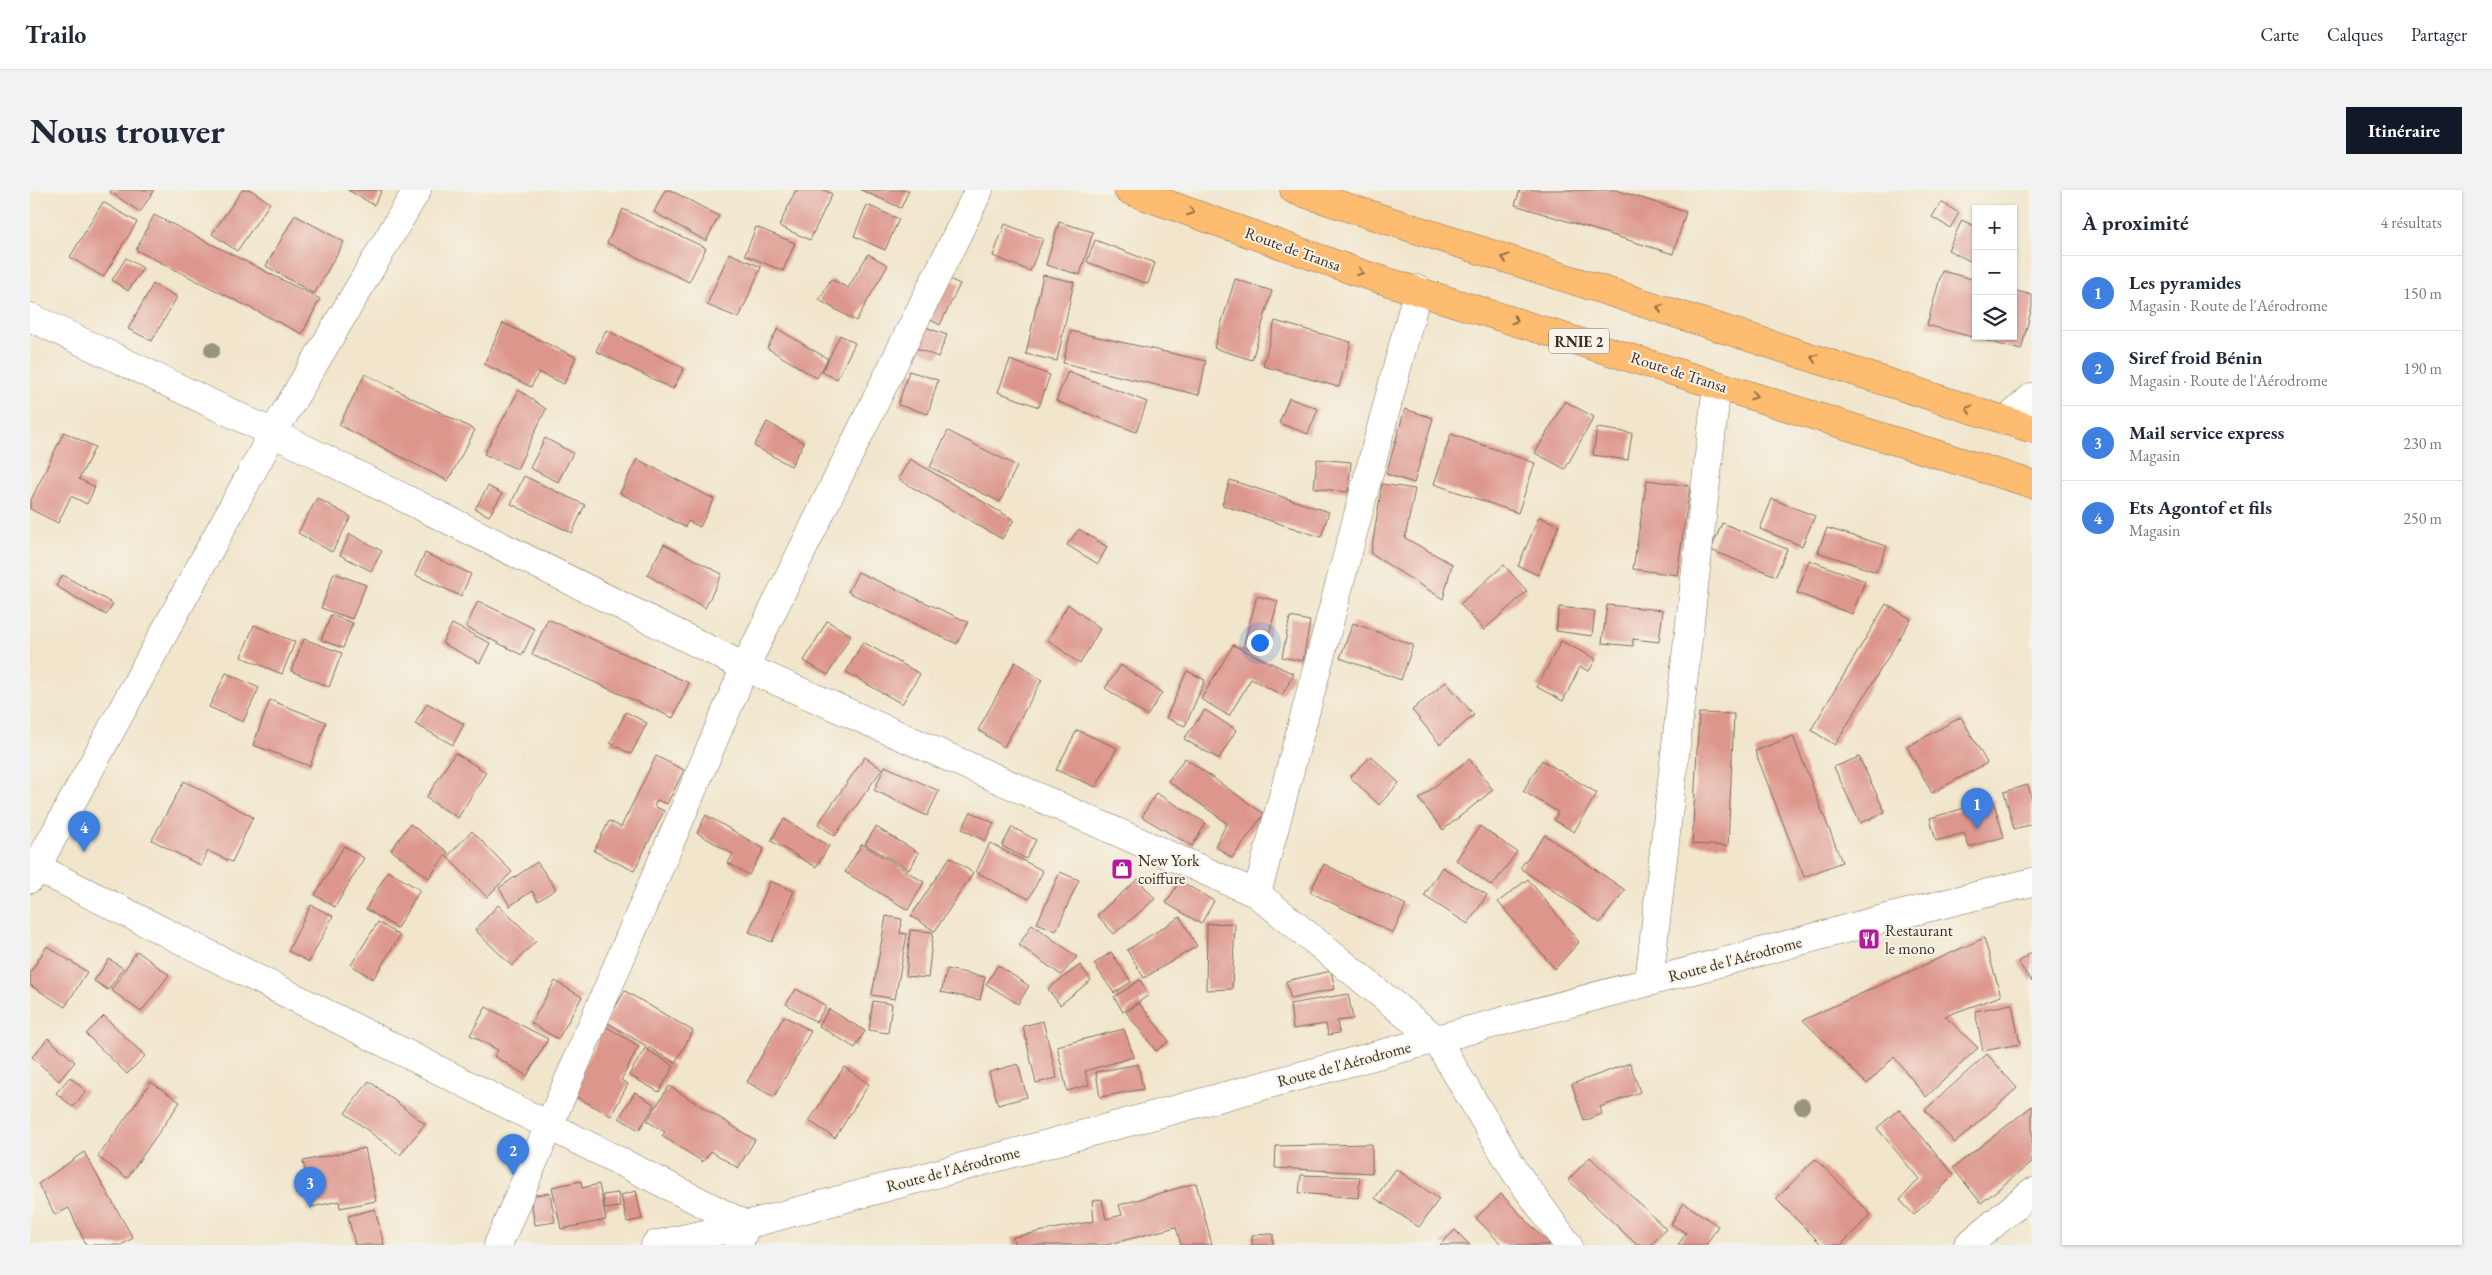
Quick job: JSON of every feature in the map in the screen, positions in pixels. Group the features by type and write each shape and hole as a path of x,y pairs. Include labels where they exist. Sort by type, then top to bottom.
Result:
{"main road":[{"name":"Route de Transa","path":"1128,190 1360,273 1418,289 2032,484"},
{"path":"1294,190 2032,429"}],"street":[{"path":"417,190 273,432 32,870 549,1126 743,1235"},
{"path":"498,1245 745,667 979,190"},
{"path":"1257,894 1418,289"},
{"path":"30,317 273,432 745,667 1257,894 1436,1040 1516,1173 1568,1245"},
{"path":"1649,982 1717,384"},
{"path":"2006,421 2032,397"},
{"name":"Route de l'Aérodrome","path":"655,1245 743,1235 1436,1040 2032,882"},
{"path":"1968,1245 2032,1192"}],"building":[{"path":"111,190 154,190 140,212 110,192"},
{"path":"242,190 251,190 270,203 237,251 212,234"},
{"path":"348,190 382,190 374,205"},
{"path":"665,190 670,190 719,216 706,241 654,212"},
{"path":"796,190 824,190 832,194 810,240 779,226"},
{"path":"861,190 909,190 901,208"},
{"path":"1520,190 1616,190 1686,212 1673,254 1515,205"},
{"path":"103,202 137,222 103,277 70,257"},
{"path":"1941,202 1959,213 1950,228 1932,217"},
{"path":"867,205 899,219 885,250 854,236"},
{"path":"623,209 706,248 689,282 607,243"},
{"path":"154,215 320,299 302,334 136,250"},
{"path":"295,215 344,242 314,294 266,266"},
{"path":"1962,220 1972,225 1972,262 1948,250"},
{"path":"1059,222 1093,232 1080,275 1046,265"},
{"path":"1005,224 1043,239 1030,271 993,256"},
{"path":"756,227 795,243 783,271 745,255"},
{"path":"1095,240 1155,263 1148,284 1087,262"},
{"path":"729,253 761,267 739,318 707,305"},
{"path":"868,254 888,265 856,321 819,300 831,279 848,288"},
{"path":"126,258 143,268 128,291 112,280"},
{"path":"1942,271 1972,279 1972,337 1927,325"},
{"path":"941,275 960,284 940,325 921,315"},
{"path":"1043,275 1074,282 1057,361 1026,354"},
{"path":"1235,279 1272,291 1252,360 1214,348"},
{"path":"153,284 177,297 152,341 128,329"},
{"path":"2017,291 2032,295 2032,307 2021,350 1983,340 2017,340"},
{"path":"909,321 947,335 938,357 901,342"},
{"path":"1275,321 1351,342 1339,387 1263,366"},
{"path":"503,323 576,357 564,384 539,372 531,387 484,364"},
{"path":"778,329 828,359 817,378 767,348"},
{"path":"606,330 684,368 673,389 596,351"},
{"path":"1071,331 1206,361 1199,395 1063,363"},
{"path":"840,335 855,343 837,379 822,372"},
{"path":"1010,360 1050,375 1039,407 998,392"},
{"path":"909,371 938,380 928,414 898,405"},
{"path":"1068,371 1147,402 1136,432 1056,401"},
{"path":"365,374 475,430 448,481 339,425"},
{"path":"519,390 546,409 517,469 484,454"},
{"path":"1289,398 1318,409 1308,434 1279,423"},
{"path":"1565,401 1594,417 1565,469 1535,453"},
{"path":"1405,409 1433,418 1414,483 1386,474"},
{"path":"767,422 804,443 791,466 754,446"},
{"path":"1597,428 1632,433 1628,460 1593,455"},
{"path":"948,431 1017,466 1000,502 930,467"},
{"path":"64,432 95,447 79,479 95,487 87,504 71,496 58,523 30,509 30,502"},
{"path":"1451,434 1535,463 1518,513 1434,484"},
{"path":"545,438 573,453 558,482 530,468"},
{"path":"637,459 714,499 700,527 688,521 685,527 620,493"},
{"path":"910,459 1014,520 1002,539 898,479"},
{"path":"1317,459 1351,462 1348,492 1314,488"},
{"path":"524,476 585,505 572,533 511,504"},
{"path":"1230,480 1329,512 1321,537 1222,505"},
{"path":"1647,480 1690,486 1677,575 1633,569"},
{"path":"1382,484 1415,489 1405,538 1452,564 1443,599 1371,554"},
{"path":"488,486 502,494 489,516 475,509"},
{"path":"317,498 351,517 332,552 298,533"},
{"path":"1772,499 1815,516 1802,546 1760,529"},
{"path":"1539,517 1559,525 1538,575 1518,566"},
{"path":"1722,523 1787,549 1776,576 1711,550"},
{"path":"1827,528 1887,546 1876,572 1818,552"},
{"path":"1079,529 1107,547 1098,564 1067,545"},
{"path":"350,534 382,551 371,571 340,555"},
{"path":"664,544 722,574 705,608 647,575"},
{"path":"425,553 471,574 461,596 415,575"},
{"path":"1809,560 1865,581 1852,614 1797,593"},
{"path":"1504,565 1527,591 1484,630 1460,604"},
{"path":"858,572 968,622 957,644 848,592"},
{"path":"334,573 366,585 352,619 321,608"},
{"path":"63,575 113,604 106,615 56,586"},
{"path":"1257,596 1278,601 1264,652 1243,647"},
{"path":"478,601 535,629 522,655 466,627"},
{"path":"1068,604 1100,629 1080,664 1048,640"},
{"path":"1886,604 1911,619 1835,745 1811,730"},
{"path":"1607,605 1663,610 1659,642 1633,639 1633,646 1602,643"},
{"path":"1559,607 1595,611 1592,636 1556,631"},
{"path":"331,615 353,623 343,648 321,640"},
{"path":"1290,617 1310,621 1303,661 1282,657"},
{"path":"548,619 689,683 673,718 532,654"},
{"path":"827,621 851,635 828,675 804,661"},
{"path":"1353,623 1413,645 1401,680 1340,658"},
{"path":"452,624 490,643 480,663 442,643"},
{"path":"254,625 295,642 282,674 241,657"},
{"path":"304,639 342,653 329,687 291,671"},
{"path":"1561,641 1596,659 1589,671 1580,667 1563,701 1537,687"},
{"path":"863,642 920,674 902,704 846,672"},
{"path":"1233,645 1294,674 1282,695 1251,679 1229,716 1201,699"},
{"path":"1015,662 1042,680 1004,747 978,730"},
{"path":"1121,665 1162,693 1147,716 1105,688"},
{"path":"1187,671 1205,680 1185,726 1166,718"},
{"path":"226,673 259,688 243,722 209,707"},
{"path":"1446,682 1474,715 1440,744 1412,710"},
{"path":"270,700 326,722 310,766 253,745"},
{"path":"427,703 464,724 453,745 415,724"},
{"path":"1205,710 1236,730 1219,759 1184,739"},
{"path":"626,712 647,723 631,754 610,743"},
{"path":"1699,713 1734,714 1728,846 1692,844"},
{"path":"1961,717 1987,763 1932,793 1907,747"},
{"path":"1077,730 1117,748 1096,787 1056,770"},
{"path":"1793,736 1842,862 1804,877 1755,751"},
{"path":"455,753 486,772 458,818 426,798"},
{"path":"656,756 684,770 667,804 657,800 654,806 664,811 634,871 594,851 609,821 621,827"},
{"path":"1371,756 1399,783 1379,805 1350,777"},
{"path":"865,757 882,769 835,836 818,824"},
{"path":"1859,757 1885,812 1860,823 1834,767"},
{"path":"1185,758 1264,814 1232,858 1215,846 1227,823 1168,781"},
{"path":"1469,759 1493,790 1443,830 1419,799"},
{"path":"1542,760 1597,793 1574,832 1554,820 1558,812 1523,791"},
{"path":"885,766 939,791 927,816 874,790"},
{"path":"184,781 253,817 232,862 208,851 201,866 152,840"},
{"path":"2028,785 2032,799 2032,824 2014,829 2004,792"},
{"path":"1156,793 1206,823 1192,846 1142,817"},
{"path":"1993,800 2004,837 1969,847 1964,833 1936,841 1930,818"},
{"path":"971,812 994,823 985,841 962,829"},
{"path":"706,815 764,849 749,875 728,863 733,854 697,833"},
{"path":"784,819 829,846 816,867 771,841"},
{"path":"410,824 448,852 429,878 391,850"},
{"path":"1480,826 1517,852 1492,886 1456,860"},
{"path":"876,827 919,853 909,870 865,844"},
{"path":"1012,827 1036,840 1026,859 1002,846"},
{"path":"472,831 512,872 487,897 447,857"},
{"path":"1545,835 1625,890 1600,923 1520,868"},
{"path":"990,843 1043,871 1029,899 976,872"},
{"path":"862,844 924,882 908,910 845,872"},
{"path":"344,846 364,858 335,907 315,895"},
{"path":"950,857 973,873 935,931 911,916"},
{"path":"537,862 556,889 538,901 532,891 510,906 499,888"},
{"path":"1324,864 1406,905 1393,933 1310,892"},
{"path":"1442,867 1487,895 1468,924 1424,896"},
{"path":"388,871 420,890 397,928 366,909"},
{"path":"1060,872 1079,880 1056,931 1037,923"},
{"path":"1138,879 1155,899 1114,934 1097,915"},
{"path":"1528,879 1579,942 1555,969 1498,902"},
{"path":"770,881 794,891 772,942 749,932"},
{"path":"1180,881 1214,901 1201,924 1166,903"},
{"path":"311,905 333,916 309,962 288,951"},
{"path":"498,905 536,941 512,966 475,930"},
{"path":"886,916 902,919 900,933 907,934 895,999 872,995"},
{"path":"1180,917 1197,946 1144,978 1127,950"},
{"path":"378,922 400,936 373,979 351,965"},
{"path":"1235,923 1232,989 1206,990 1207,924"},
{"path":"1032,924 1077,957 1061,975 1019,945"},
{"path":"910,930 933,932 928,978 906,976"},
{"path":"1984,938 2001,996 1945,1016 1978,1048 1926,1097 1894,1057 1867,1084 1803,1020"},
{"path":"47,946 87,972 65,1007 30,985 30,973"},
{"path":"137,951 169,975 141,1012 111,990"},
{"path":"1111,952 1131,982 1114,993 1094,964"},
{"path":"2032,952 2032,982 2018,962"},
{"path":"109,959 123,968 108,990 94,981"},
{"path":"998,965 1029,986 1018,1004 986,984"},
{"path":"1080,965 1091,980 1060,1005 1048,989"},
{"path":"947,969 985,977 980,1000 941,992"},
{"path":"1331,971 1335,989 1291,999 1286,981"},
{"path":"1140,980 1149,995 1123,1012 1114,997"},
{"path":"555,981 582,997 558,1039 531,1023"},
{"path":"796,989 826,1006 816,1022 786,1004"},
{"path":"625,991 693,1031 675,1063 606,1022"},
{"path":"1348,994 1353,1019 1337,1021 1339,1033 1328,1035 1326,1024 1293,1029 1290,1004"},
{"path":"873,1001 892,1004 888,1033 869,1030"},
{"path":"1139,1003 1169,1041 1156,1051 1126,1012"},
{"path":"2012,1004 2020,1044 1983,1051 1975,1011"},
{"path":"486,1007 548,1039 527,1076 494,1056 498,1050 470,1035"},
{"path":"829,1009 865,1031 855,1048 819,1026"},
{"path":"104,1016 145,1056 127,1074 86,1034"},
{"path":"784,1016 811,1031 774,1097 747,1082"},
{"path":"1043,1021 1057,1078 1036,1083 1023,1026"},
{"path":"605,1026 639,1046 621,1080 628,1084 611,1116 569,1093"},
{"path":"1124,1029 1134,1057 1085,1071 1089,1085 1067,1091 1057,1046"},
{"path":"48,1038 75,1062 59,1081 32,1057"},
{"path":"645,1048 674,1066 659,1092 629,1075"},
{"path":"1987,1054 2017,1088 1955,1143 1925,1110"},
{"path":"1630,1063 1640,1092 1600,1107 1602,1114 1584,1121 1572,1084"},
{"path":"1018,1064 1027,1097 998,1105 989,1072"},
{"path":"1138,1064 1143,1089 1100,1097 1096,1072"},
{"path":"844,1067 869,1084 835,1138 809,1121"},
{"path":"70,1077 86,1091 73,1107 56,1093"},
{"path":"369,1081 425,1124 400,1155 345,1113"},
{"path":"151,1082 180,1102 127,1178 98,1157"},
{"path":"669,1086 755,1140 738,1168 711,1151 703,1162 662,1136 665,1132 647,1121"},
{"path":"635,1092 655,1105 639,1130 619,1118"},
{"path":"2032,1106 2032,1162 1981,1203 1953,1168"},
{"path":"1899,1109 1954,1175 1914,1215 1900,1200 1919,1179 1877,1128"},
{"path":"1372,1144 1372,1173 1275,1168 1276,1146"},
{"path":"365,1148 376,1201 340,1208 339,1201 312,1207 303,1161"},
{"path":"84,1152 133,1238 121,1245 86,1245 69,1208 55,1215 38,1184"},
{"path":"1590,1157 1666,1229 1651,1245 1637,1245 1568,1180"},
{"path":"1815,1159 1871,1214 1841,1245 1822,1245 1776,1199"},
{"path":"1396,1169 1439,1199 1419,1227 1375,1198"},
{"path":"1301,1175 1360,1177 1358,1198 1299,1193"},
{"path":"581,1181 582,1188 599,1184 606,1220 561,1229 552,1187"},
{"path":"1196,1183 1212,1245 1181,1245 1176,1227 1106,1245 1014,1245 1013,1237 1094,1221 1092,1201 1102,1199 1106,1219 1122,1215 1119,1205"},
{"path":"636,1191 642,1219 627,1222 621,1195"},
{"path":"550,1193 555,1222 535,1225 530,1196"},
{"path":"618,1193 620,1207 605,1209 603,1195"},
{"path":"1501,1194 1550,1245 1502,1245 1476,1218"},
{"path":"1684,1203 1718,1226 1706,1245 1678,1245 1686,1233 1671,1224"},
{"path":"375,1209 384,1245 355,1245 348,1216"},
{"path":"1455,1230 1470,1245 1440,1245"},
{"path":"1273,1234 1273,1245 1252,1245 1252,1235"}],"place":[{"name":"Les pyramides","path":"1977,829"},
{"name":"Ets Agontof et fils","path":"84,852"},
{"name":"New York coiffure","path":"1122,869"},
{"name":"Restaurant le mono","path":"1869,939"},
{"name":"Siref froid Bénin","path":"513,1175"},
{"name":"Mail service express","path":"310,1208"}]}
